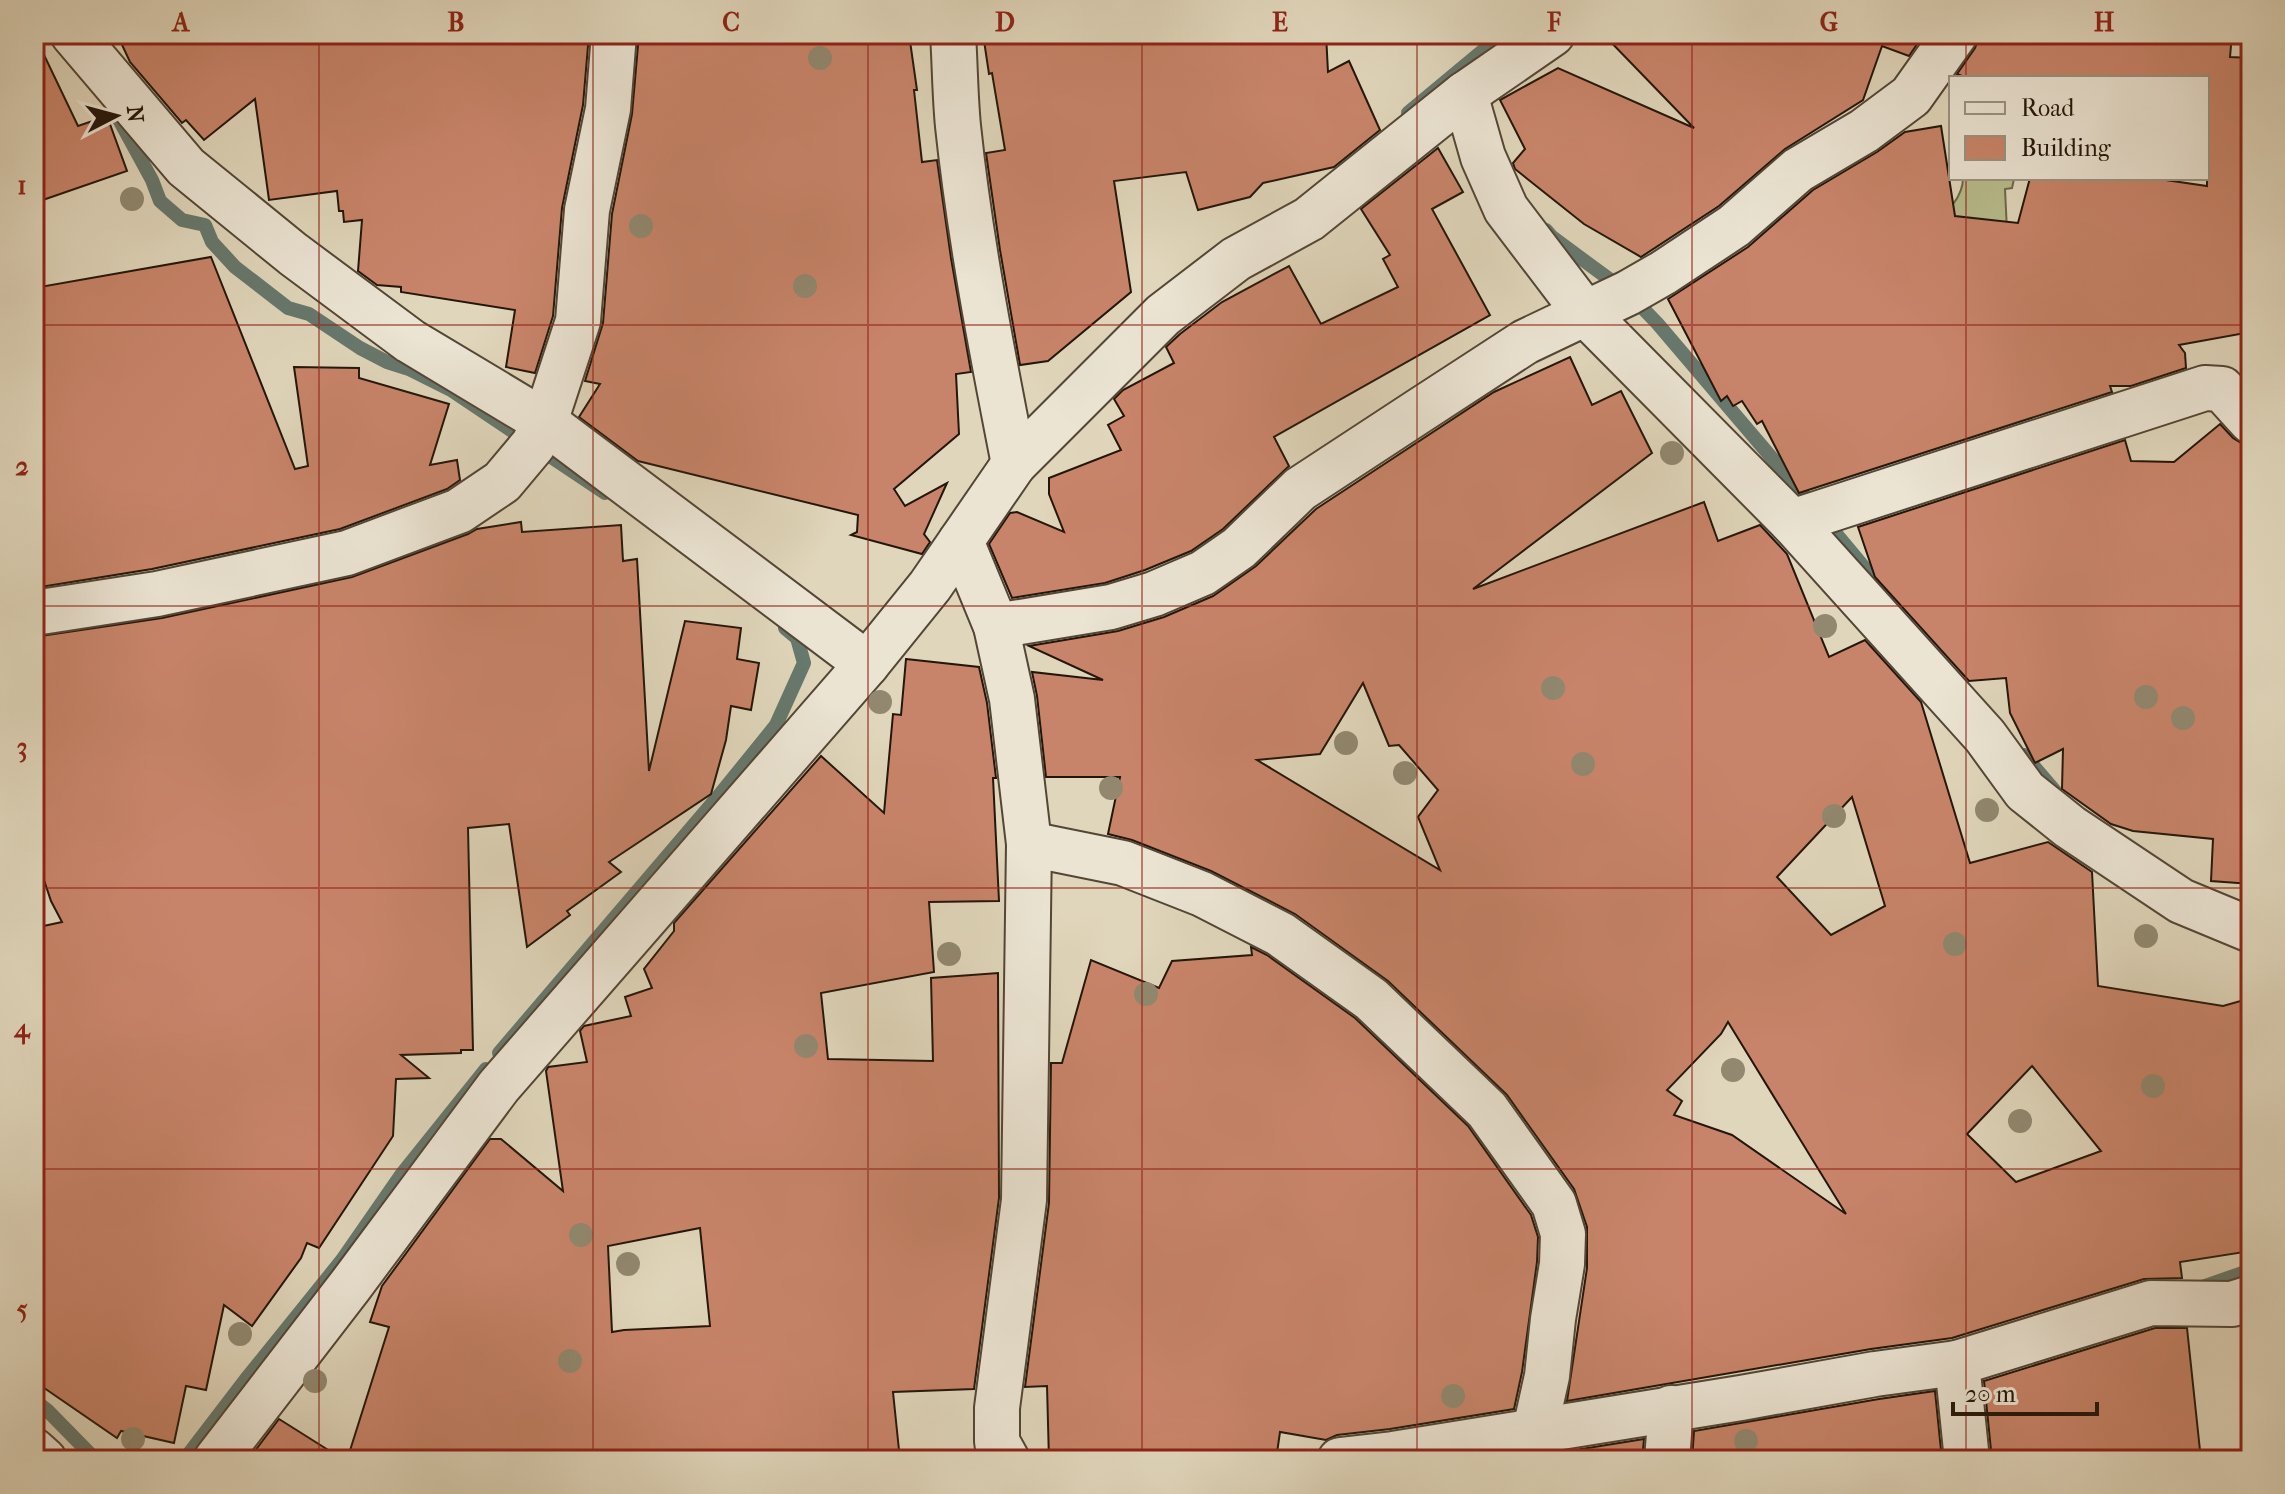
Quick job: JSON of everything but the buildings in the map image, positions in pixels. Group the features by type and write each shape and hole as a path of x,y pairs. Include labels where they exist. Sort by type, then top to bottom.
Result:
{"street":[{"path":"73,34 186,167 293,254 410,341 545,422 867,664"},
{"path":"34,613 157,594 347,553 459,511 502,482 533,445 545,422 578,321 587,210 608,109 614,34"},
{"path":"953,34 958,125 972,229 986,323 1014,464"},
{"path":"216,1460 499,1086 867,664 930,586 1014,464 1163,315 1236,259 1309,219 1465,94 1552,34"},
{"path":"996,626 1111,607 1154,594 1203,573 1239,548 1300,489 1525,342 1628,293 1734,226 1798,170 1864,131 1911,96 1955,34"},
{"path":"1465,94 1483,157 1506,209 1585,313 1792,522 1985,736 2025,791 2070,827 2181,901 2251,930"},
{"path":"1792,522 2205,388 2222,389 2251,421"},
{"path":"961,541 996,626 1012,699 1029,844 1024,1200 997,1408 997,1442 1007,1460"},
{"path":"1029,844 1123,863 1202,894 1280,934 1371,999 1487,1110 1554,1204 1563,1234 1547,1376 1535,1430"},
{"path":"1340,1460 1957,1363 2151,1303 2232,1304 2251,1298"},
{"path":"1957,1363 1967,1460"},
{"path":"1667,1460 1671,1408"},
{"path":"34,1451 44,1460"}],"green space":[{"path":"1963,180 2014,180 2012,188 2005,189 2007,231 1928,229 1946,213"}],"waterway":[{"path":"1408,113 1503,34"},
{"path":"116,114 160,201 182,220 205,225 212,242 235,267 288,308 309,314 360,348 451,390 605,493"},
{"path":"1546,230 1628,293 1806,498"},
{"path":"1822,517 1888,596"},
{"path":"499,1053 776,725 804,663 797,638 785,628"},
{"path":"2024,755 2055,791"},
{"path":"184,1460 342,1260 401,1175 486,1069"},
{"path":"2202,1287 2251,1270"},
{"path":"34,1400 96,1460"},
{"path":"1300,1460 1336,1455"}]}
